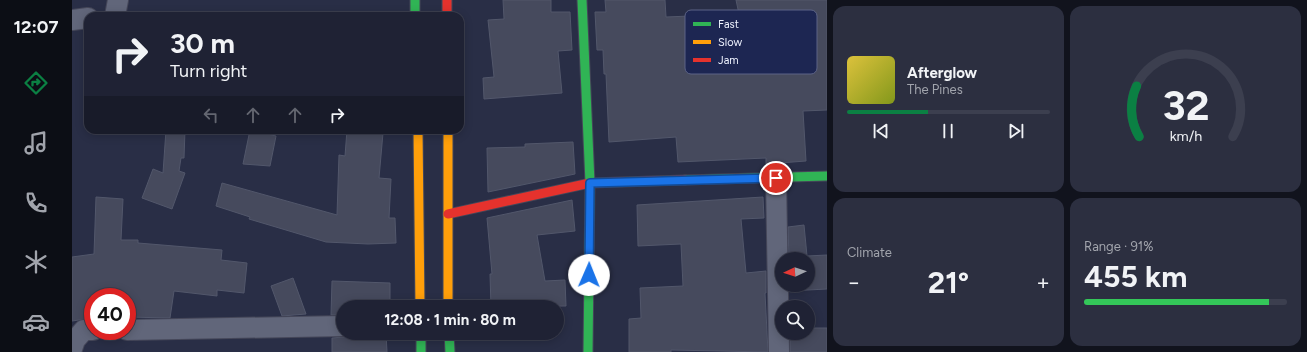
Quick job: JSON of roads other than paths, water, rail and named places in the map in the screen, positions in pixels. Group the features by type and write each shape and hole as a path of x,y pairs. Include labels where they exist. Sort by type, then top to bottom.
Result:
{"street":[{"path":"116,12 118,0"},
{"path":"415,0 415,12"},
{"path":"447,0 447,12"},
{"path":"582,0 590,183 588,352"},
{"path":"72,20 84,18"},
{"path":"418,134 420,300"},
{"path":"448,134 448,300"},
{"path":"448,214 590,183 827,176"},
{"path":"776,178 779,352"},
{"path":"136,330 336,326"},
{"path":"72,349 75,340 84,330"},
{"path":"421,340 421,352"},
{"path":"449,340 450,352"}]}
